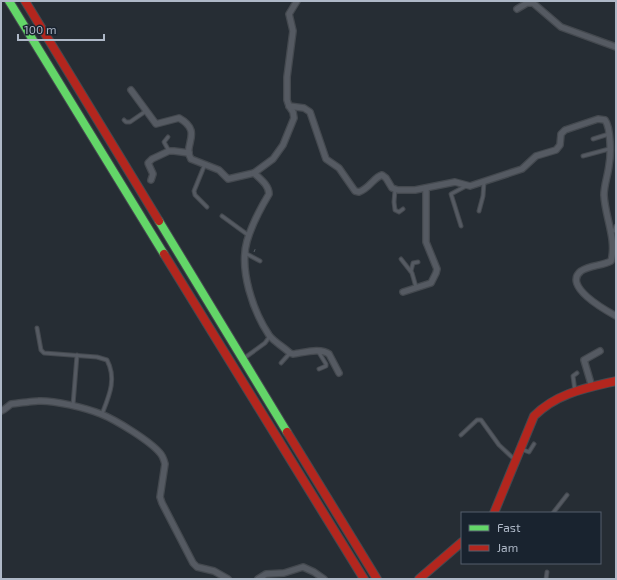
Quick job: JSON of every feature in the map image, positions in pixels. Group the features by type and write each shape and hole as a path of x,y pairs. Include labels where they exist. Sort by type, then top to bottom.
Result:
{"street":[{"path":"9,1 364,579"},
{"path":"25,1 377,579"},
{"path":"131,90 156,124 177,118 181,119 189,127 192,133 189,153 191,158 221,171 228,179 254,173 273,159 283,145 294,118 293,112 287,100 286,82 293,31 289,14 297,1"},
{"path":"517,9 527,3 533,4 561,27 616,47"},
{"path":"289,106 304,108 310,112 326,159 339,168 355,191 359,192 367,188 378,176 382,175 395,190 415,190 455,182 467,185 484,181 522,169 536,156 556,150 560,145 561,134 565,130 602,118 608,123 609,134 610,164 604,196 615,229 614,252 611,261 586,268 580,272 577,276 576,282 584,294 616,316"},
{"path":"151,180 153,174 149,161 169,151 189,153"},
{"path":"254,173 268,187 269,194 254,221 245,253 245,274 250,294 257,311 270,336 290,353 293,354 318,351 326,352 329,354 340,373"},
{"path":"403,292 431,283 437,270 426,242 426,188"},
{"path":"592,387 584,360 600,351"},
{"path":"495,512 534,416 538,411 552,401 575,391 616,381"},
{"path":"1,411 6,410 14,403 36,401 73,406 102,414 136,434 159,452 165,464 161,492 162,503 194,563 197,566 228,579"},
{"path":"419,579 461,543"},
{"path":"258,579 266,574 284,573 303,567 324,579"}],"lane":[{"path":"124,120 126,122 130,122 146,111"},
{"path":"593,139 609,134"},
{"path":"168,137 164,142 169,151"},
{"path":"583,156 609,149"},
{"path":"205,164 194,192 195,195 207,207"},
{"path":"479,211 484,193 484,181"},
{"path":"461,226 451,194 467,185"},
{"path":"395,190 395,210 399,212 403,209"},
{"path":"222,216 249,235"},
{"path":"245,253 260,261"},
{"path":"401,259 411,271 416,287"},
{"path":"411,271 413,262 418,262"},
{"path":"37,328 41,350 44,353 77,355 107,360 110,366 112,389 102,414"},
{"path":"243,359 266,343 270,336"},
{"path":"318,351 326,364 326,366 319,369"},
{"path":"281,363 290,353"},
{"path":"73,406 77,355"},
{"path":"575,391 573,376 577,373"},
{"path":"461,435 477,420 481,420 499,445 516,461"},
{"path":"521,449 529,452 534,444"},
{"path":"554,512 567,495"},
{"path":"546,579 547,572"}],"path":[{"path":"252,257 256,247"}],"traffic: fast":[{"path":"9,1 164,254"},
{"path":"159,221 287,432"}],"traffic: jam":[{"path":"25,1 159,221"},
{"path":"164,254 364,579"},
{"path":"494,512 534,416 552,402 572,392 616,381"},
{"path":"287,432 377,579"},
{"path":"419,579 461,543"}]}
